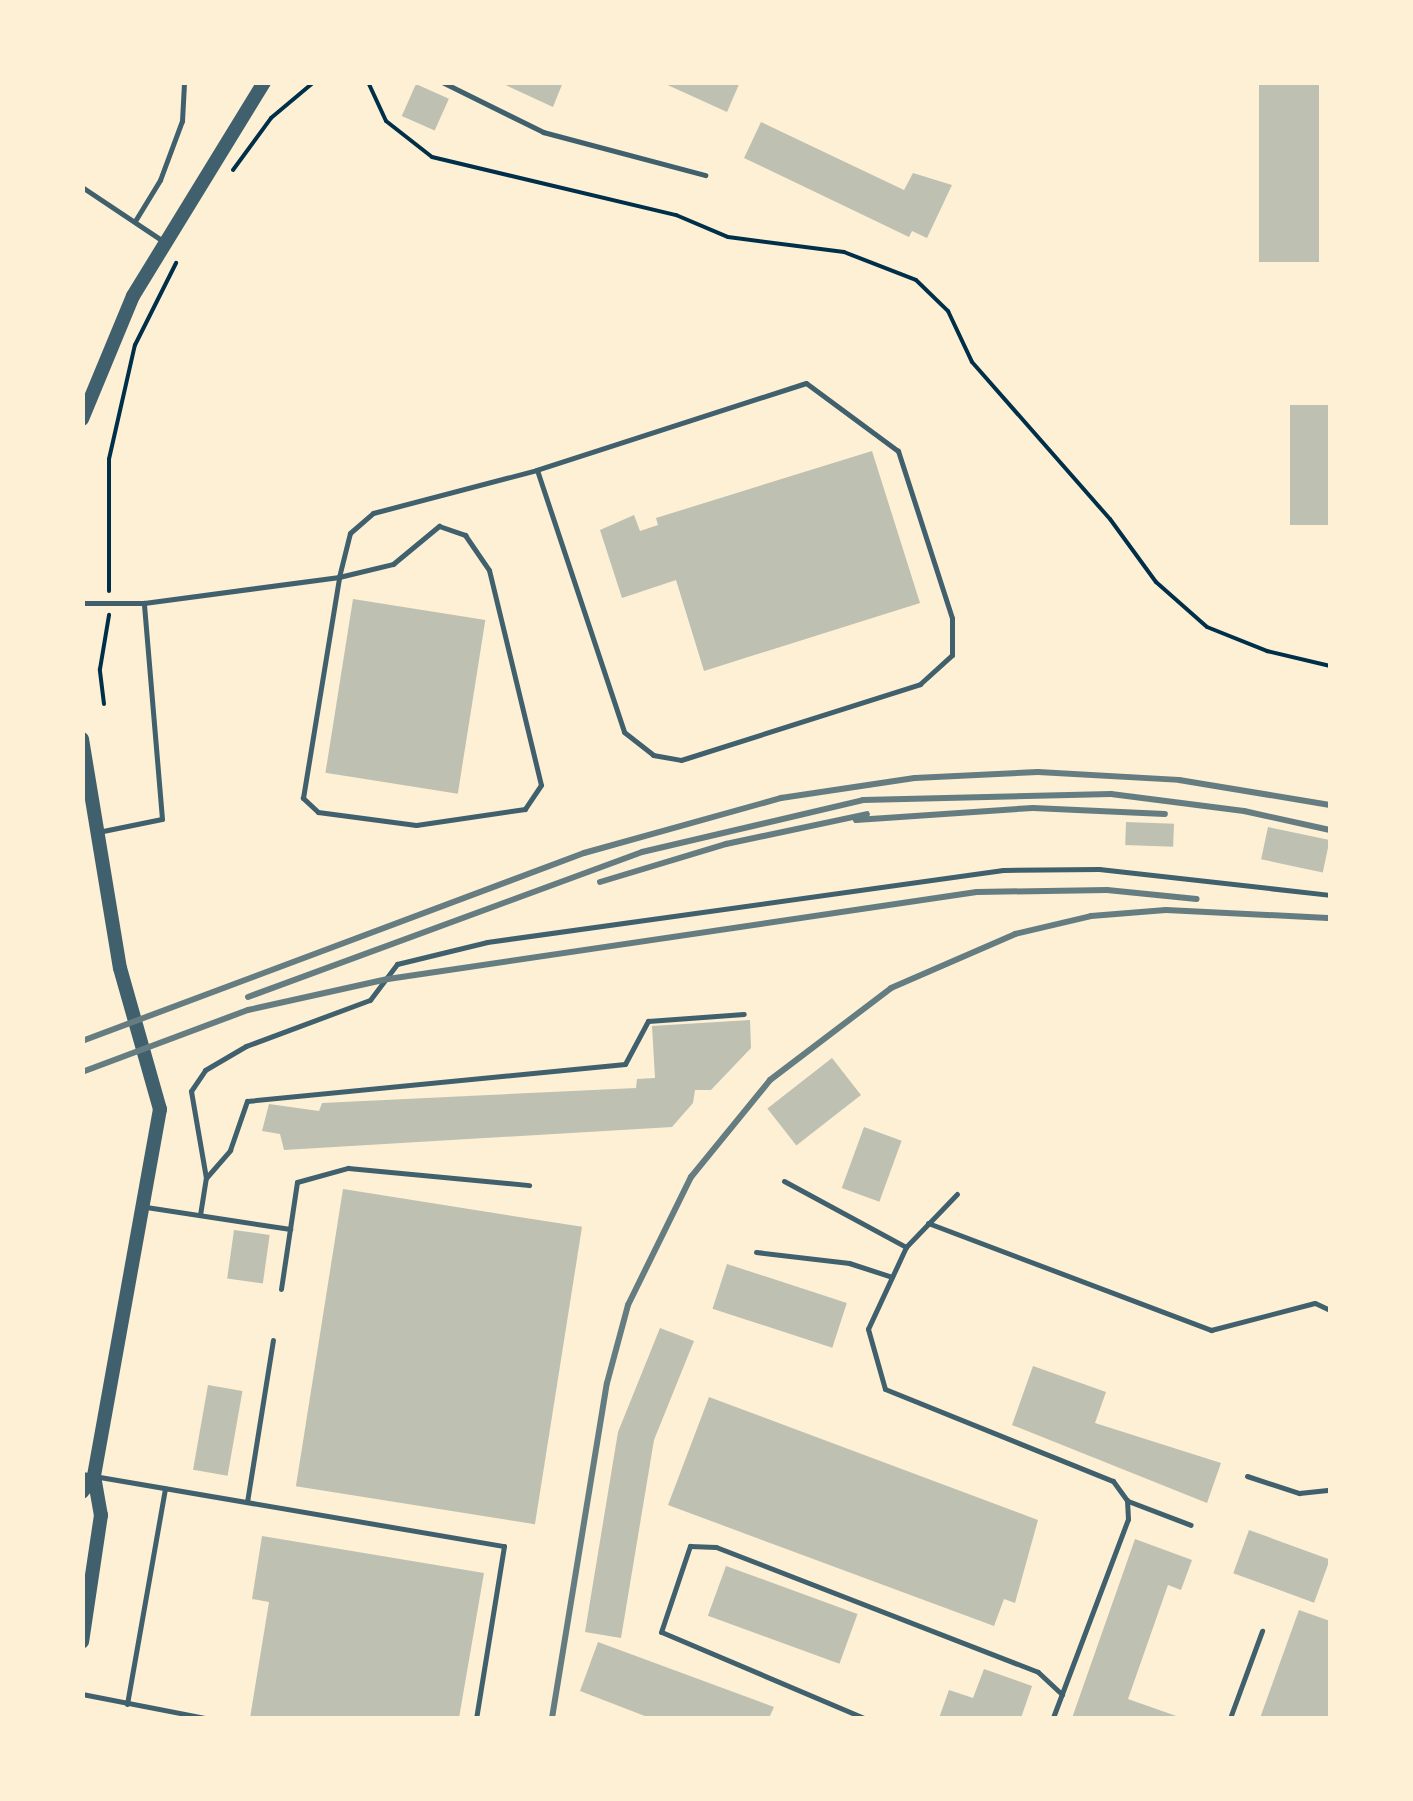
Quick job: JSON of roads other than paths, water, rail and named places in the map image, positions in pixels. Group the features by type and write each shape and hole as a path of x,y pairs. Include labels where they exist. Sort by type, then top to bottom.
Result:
{"street":[{"path":"82,419 114,333 264,82"},
{"path":"82,738 124,983 160,1109 146,1206 82,1492"},
{"path":"82,1642 101,1515 88,1475"}],"lane":[{"path":"135,221 160,180 182,122 184,82"},
{"path":"442,82 543,132 705,174"},
{"path":"1330,82 1330,120"},
{"path":"82,187 166,242"},
{"path":"82,603 144,603 338,577 393,564 439,526 465,536 489,570 540,786 525,809 416,825 318,812 303,798 338,577 350,534 374,513 537,470 806,383 898,452 952,618 952,656 920,684 682,760 653,754 624,732 537,470"},
{"path":"96,832 162,819 144,603"},
{"path":"200,1215 206,1178 191,1090 205,1070 246,1046 370,1000 397,964 487,942 1003,870 1099,869 1330,895"},
{"path":"206,1178 230,1150 247,1101 624,1064 648,1021 744,1014"},
{"path":"281,1289 297,1182 348,1168 529,1185"},
{"path":"784,1181 906,1247"},
{"path":"958,1194 906,1247 868,1329 886,1389 1113,1480 1127,1500 1128,1519 1053,1718"},
{"path":"146,1206 290,1229"},
{"path":"928,1224 1211,1330 1315,1303 1330,1310"},
{"path":"756,1252 849,1263 892,1277"},
{"path":"247,1502 272,1340"},
{"path":"88,1475 504,1546 476,1718"},
{"path":"1247,1476 1298,1493 1330,1490"},
{"path":"127,1704 165,1488"},
{"path":"1127,1500 1190,1525"},
{"path":"864,1718 661,1632 690,1546 716,1547 1038,1672 1062,1694"},
{"path":"1230,1718 1262,1631"},
{"path":"82,1694 205,1718"}],"railway":[{"path":"82,1041 584,853 781,798 915,778 1038,772 1179,780 1330,805"},
{"path":"248,997 642,852 863,800 1111,794 1244,811 1330,830"},
{"path":"856,820 1033,808 1165,814"},
{"path":"600,882 726,844 867,814"},
{"path":"82,1072 248,1010 388,979 977,892 1107,890 1197,899"},
{"path":"552,1718 607,1383 628,1305 691,1177 770,1080 891,988 1015,934 1091,916 1166,910 1328,918"}]}
